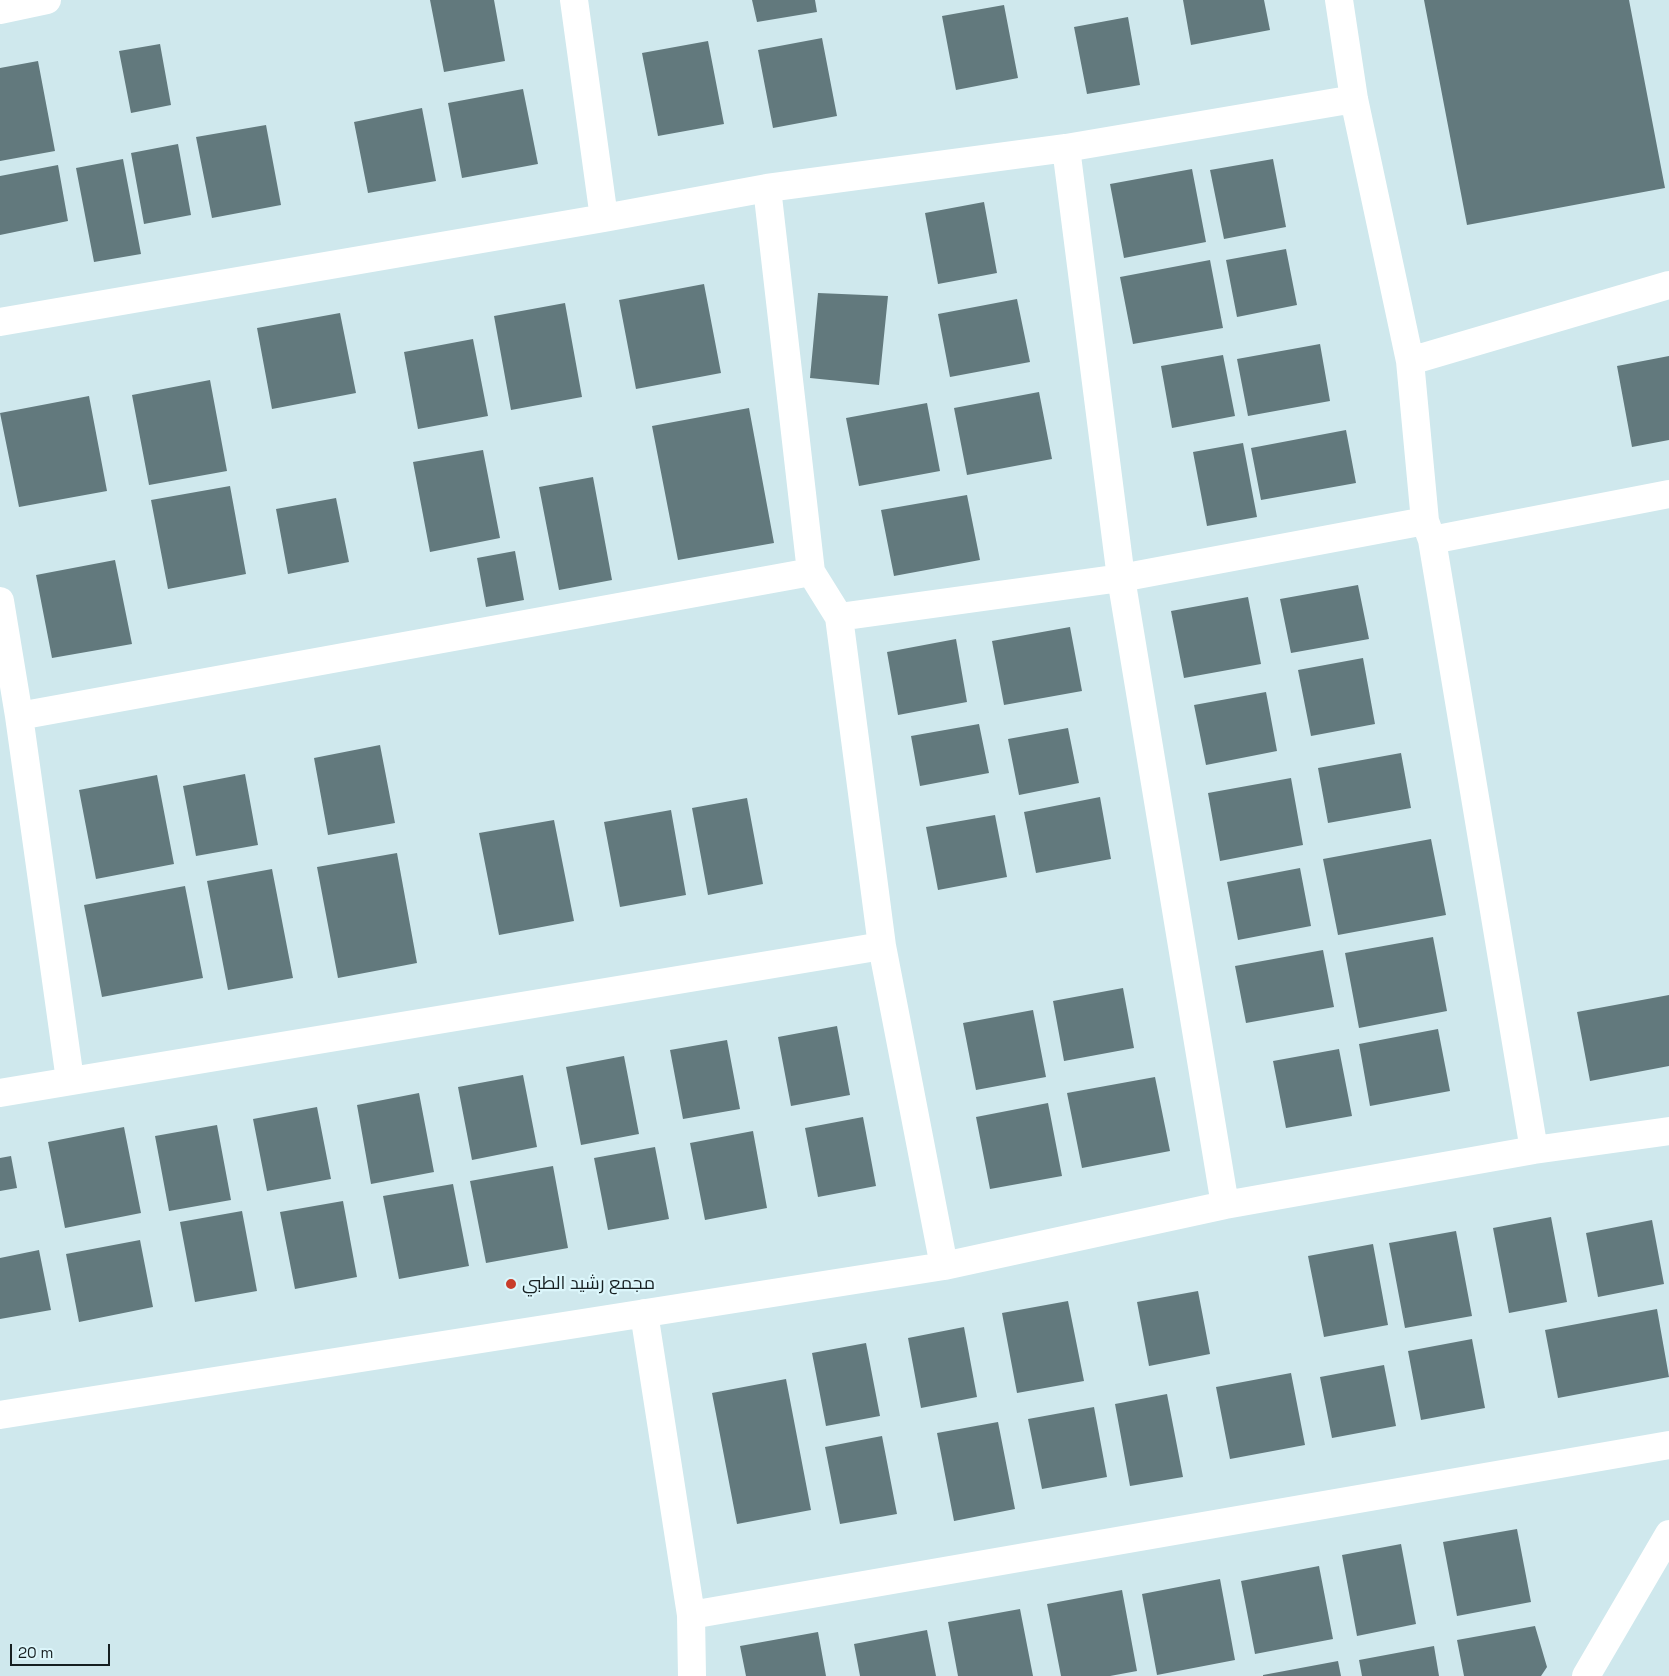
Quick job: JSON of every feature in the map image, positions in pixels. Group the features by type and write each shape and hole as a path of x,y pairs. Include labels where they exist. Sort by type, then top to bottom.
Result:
{"street":[{"path":"0,10 47,0"},
{"path":"574,0 604,218"},
{"path":"1339,0 1354,99 1410,361 1428,531 1534,1150"},
{"path":"0,322 604,218 767,188 1066,148 1354,99"},
{"path":"1066,148 1121,578 1225,1206"},
{"path":"767,188 811,572 839,617 882,946 944,1266"},
{"path":"1410,361 1669,285"},
{"path":"839,617 1121,578 1669,494"},
{"path":"19,716 811,572"},
{"path":"0,601 19,716 70,1080"},
{"path":"0,1093 882,946"},
{"path":"0,1415 944,1266 1225,1206 1534,1150 1669,1131"},
{"path":"644,1313 691,1615 692,1676"},
{"path":"691,1615 1669,1445"},
{"path":"1586,1676 1669,1534"}],"building":[{"path":"430,0 494,0 505,61 444,72"},
{"path":"752,0 815,0 817,12 757,22"},
{"path":"1183,0 1264,0 1270,30 1191,45"},
{"path":"1424,0 1629,0 1665,188 1467,225"},
{"path":"1004,5 1018,78 956,90 942,16"},
{"path":"1128,17 1140,85 1087,94 1074,27"},
{"path":"822,38 837,116 773,128 758,50"},
{"path":"708,41 724,124 658,136 642,53"},
{"path":"160,44 171,105 131,113 119,51"},
{"path":"38,61 55,151 0,161 0,68"},
{"path":"523,89 538,164 462,178 448,103"},
{"path":"422,108 436,181 368,193 354,122"},
{"path":"266,125 281,205 212,218 196,137"},
{"path":"178,144 191,215 144,224 131,153"},
{"path":"123,159 141,254 94,262 76,168"},
{"path":"1273,159 1286,227 1224,239 1210,170"},
{"path":"58,165 68,221 0,235 0,176"},
{"path":"1192,169 1206,242 1124,258 1110,184"},
{"path":"984,202 997,273 938,284 925,213"},
{"path":"1286,249 1297,305 1237,317 1226,260"},
{"path":"1210,260 1223,328 1133,344 1120,277"},
{"path":"704,284 721,373 636,389 619,300"},
{"path":"818,293 888,296 879,385 810,378"},
{"path":"1017,299 1030,362 950,377 938,314"},
{"path":"565,303 582,397 511,410 494,316"},
{"path":"340,313 356,393 272,409 257,328"},
{"path":"473,339 488,416 418,429 404,352"},
{"path":"1320,344 1330,401 1248,416 1237,359"},
{"path":"1223,355 1235,416 1172,428 1161,366"},
{"path":"1669,356 1669,440 1632,447 1617,366"},
{"path":"210,380 227,471 149,485 132,395"},
{"path":"1039,392 1052,459 967,475 954,408"},
{"path":"89,396 107,491 19,507 0,413"},
{"path":"927,403 940,471 859,486 846,418"},
{"path":"749,408 774,543 678,560 652,426"},
{"path":"1346,430 1356,483 1261,500 1251,448"},
{"path":"1243,443 1257,517 1207,526 1193,452"},
{"path":"483,450 500,538 430,552 413,462"},
{"path":"593,477 612,580 559,590 539,487"},
{"path":"230,486 246,574 168,589 151,500"},
{"path":"967,495 980,560 894,576 881,510"},
{"path":"336,498 349,562 288,574 276,509"},
{"path":"515,551 524,600 486,607 477,558"},
{"path":"115,560 132,644 52,658 36,575"},
{"path":"1358,585 1369,639 1291,653 1280,599"},
{"path":"1248,597 1261,664 1184,678 1171,611"},
{"path":"1070,627 1082,691 1004,705 992,641"},
{"path":"956,639 967,702 898,715 887,652"},
{"path":"1363,658 1375,724 1311,736 1298,670"},
{"path":"1266,692 1277,751 1206,765 1194,705"},
{"path":"979,724 989,773 920,786 911,736"},
{"path":"1068,728 1079,783 1019,795 1008,739"},
{"path":"380,745 395,823 328,835 314,758"},
{"path":"1401,753 1411,808 1328,823 1318,768"},
{"path":"245,774 258,845 196,856 183,786"},
{"path":"157,775 174,864 96,879 79,790"},
{"path":"1291,778 1303,845 1220,861 1208,793"},
{"path":"1100,797 1111,859 1036,873 1024,812"},
{"path":"747,798 763,884 708,895 692,808"},
{"path":"671,810 686,895 620,907 604,822"},
{"path":"995,815 1007,877 938,890 926,827"},
{"path":"554,820 574,921 499,935 479,833"},
{"path":"1431,839 1446,915 1338,935 1323,859"},
{"path":"397,853 417,963 338,978 317,867"},
{"path":"1300,868 1311,926 1238,940 1227,882"},
{"path":"272,869 293,978 228,990 207,881"},
{"path":"185,886 203,978 102,997 84,905"},
{"path":"1433,937 1447,1011 1359,1028 1345,953"},
{"path":"1323,950 1334,1007 1246,1023 1235,966"},
{"path":"1123,988 1134,1048 1064,1061 1053,1001"},
{"path":"1669,995 1669,1066 1590,1081 1577,1012"},
{"path":"1033,1010 1046,1077 976,1090 963,1023"},
{"path":"837,1026 850,1095 791,1106 778,1037"},
{"path":"1438,1029 1450,1091 1370,1106 1359,1044"},
{"path":"727,1040 740,1109 683,1119 670,1050"},
{"path":"1339,1049 1352,1116 1286,1128 1273,1061"},
{"path":"624,1056 639,1134 581,1145 566,1067"},
{"path":"523,1075 537,1147 472,1160 458,1087"},
{"path":"1155,1077 1170,1151 1082,1168 1067,1093"},
{"path":"419,1093 434,1172 371,1184 357,1105"},
{"path":"1048,1103 1062,1176 990,1189 976,1117"},
{"path":"317,1107 331,1179 267,1191 253,1119"},
{"path":"863,1117 876,1186 818,1197 805,1128"},
{"path":"217,1125 231,1200 169,1211 155,1136"},
{"path":"124,1127 141,1213 65,1228 48,1142"},
{"path":"753,1131 767,1208 705,1220 690,1143"},
{"path":"655,1147 669,1219 608,1230 594,1158"},
{"path":"11,1156 17,1188 0,1191 0,1158"},
{"path":"553,1166 568,1248 486,1263 470,1181"},
{"path":"453,1184 469,1266 399,1279 383,1196"},
{"path":"343,1201 357,1277 295,1289 280,1212"},
{"path":"242,1211 257,1291 195,1302 180,1222"},
{"path":"1551,1217 1567,1302 1509,1313 1493,1228"},
{"path":"1652,1220 1664,1284 1598,1297 1586,1233"},
{"path":"1456,1231 1472,1316 1405,1328 1389,1243"},
{"path":"140,1240 153,1307 79,1322 66,1254"},
{"path":"1373,1244 1388,1325 1324,1337 1308,1256"},
{"path":"39,1250 51,1310 0,1319 0,1258"},
{"path":"1198,1291 1210,1354 1149,1366 1137,1302"},
{"path":"1068,1301 1084,1381 1017,1393 1002,1313"},
{"path":"1657,1309 1669,1377 1558,1398 1545,1330"},
{"path":"964,1327 977,1397 921,1408 908,1338"},
{"path":"1472,1339 1485,1408 1421,1420 1408,1351"},
{"path":"866,1343 880,1416 826,1426 812,1353"},
{"path":"1384,1365 1396,1426 1332,1438 1320,1377"},
{"path":"1291,1373 1305,1445 1230,1459 1216,1387"},
{"path":"786,1379 811,1510 737,1524 712,1393"},
{"path":"1167,1394 1183,1477 1130,1486 1115,1404"},
{"path":"1094,1407 1107,1477 1042,1489 1028,1419"},
{"path":"998,1422 1015,1509 954,1521 937,1433"},
{"path":"882,1436 897,1514 840,1524 825,1447"},
{"path":"1517,1529 1531,1602 1457,1616 1443,1542"},
{"path":"1401,1544 1416,1624 1357,1636 1342,1555"},
{"path":"1319,1566 1333,1639 1255,1654 1241,1581"},
{"path":"1220,1579 1235,1660 1157,1675 1142,1594"},
{"path":"1122,1590 1137,1671 1110,1676 1061,1676 1047,1604"},
{"path":"1020,1609 1033,1676 958,1676 948,1622"},
{"path":"1535,1626 1547,1667 1541,1676 1464,1676 1457,1640"},
{"path":"927,1630 936,1676 860,1676 854,1644"},
{"path":"818,1632 826,1676 746,1676 740,1646"},
{"path":"1434,1646 1439,1676 1362,1676 1359,1660"},
{"path":"1338,1661 1341,1676 1263,1676 1263,1675"}],"place":[{"name":"مجمع رشيد الطبي","path":"511,1284"}]}
